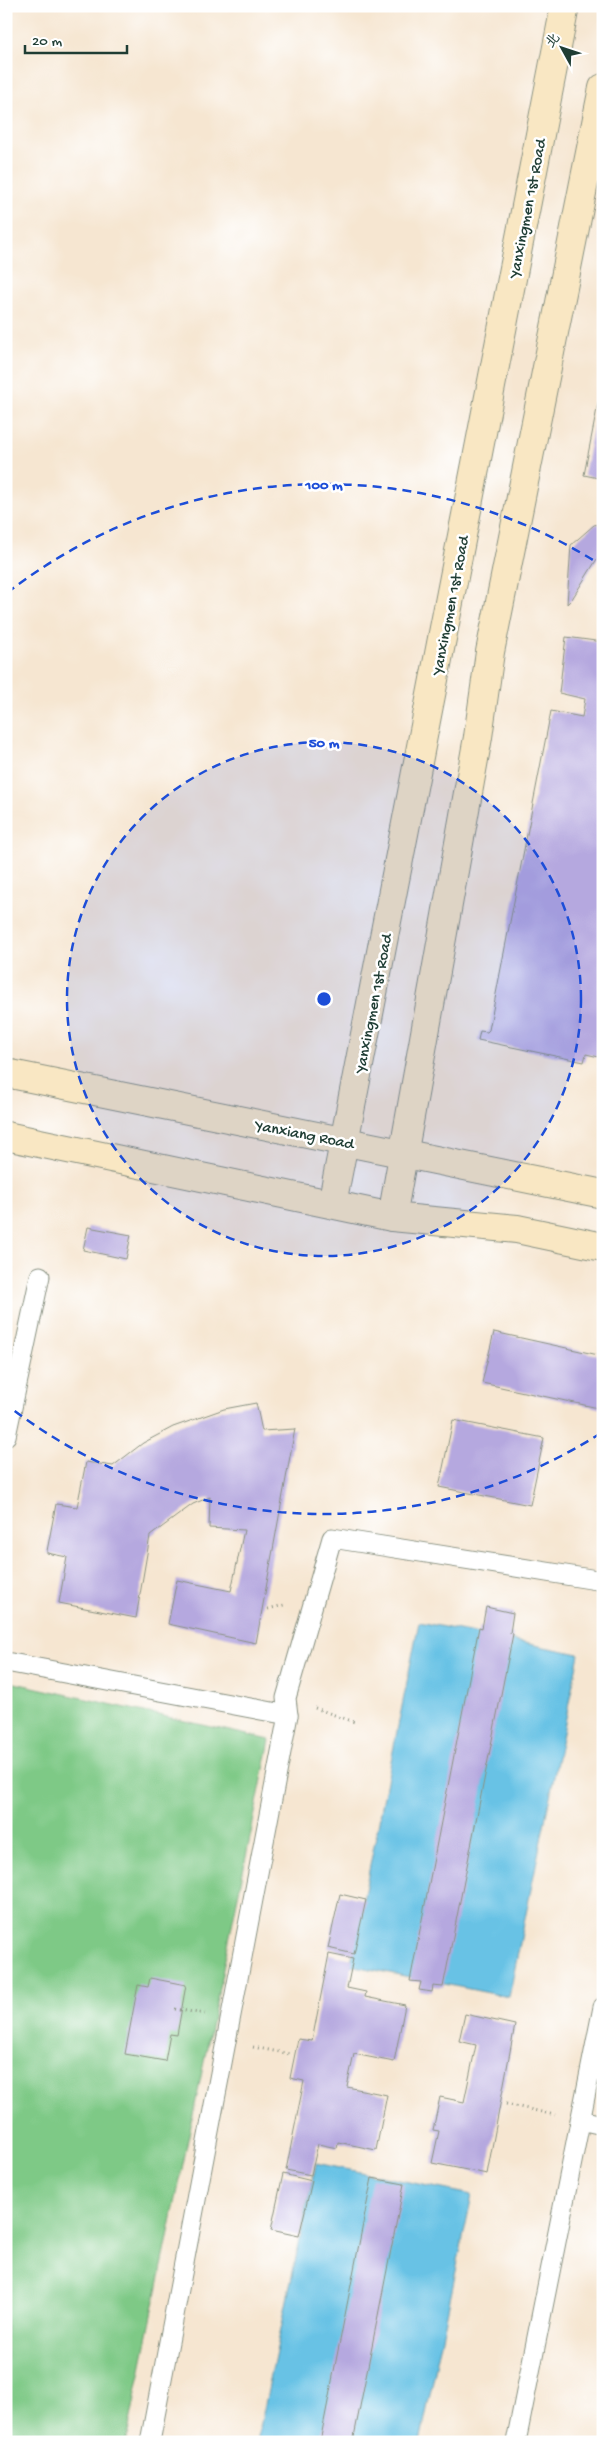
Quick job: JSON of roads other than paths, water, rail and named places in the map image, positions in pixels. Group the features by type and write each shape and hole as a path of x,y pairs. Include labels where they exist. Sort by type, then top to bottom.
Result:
{"street":[{"name":"Yanxingmen 1st Road","path":"332,1204 565,6"},
{"path":"392,1217 478,737 490,652 603,88"},
{"name":"Yanxiang Road","path":"6,1074 404,1152 603,1194"},
{"path":"6,1136 392,1217 516,1230 603,1247"}],"lane":[{"path":"6,1436 40,1276"},
{"path":"150,2442 287,1707 332,1538 603,1581"},
{"path":"6,1662 287,1707"},
{"path":"516,2442 603,2007"},
{"path":"580,2120 603,2125"}],"water":[{"path":"419,1622 579,1654 509,1997 350,1965"},
{"path":"316,2163 472,2195 420,2442 257,2442"}]}
